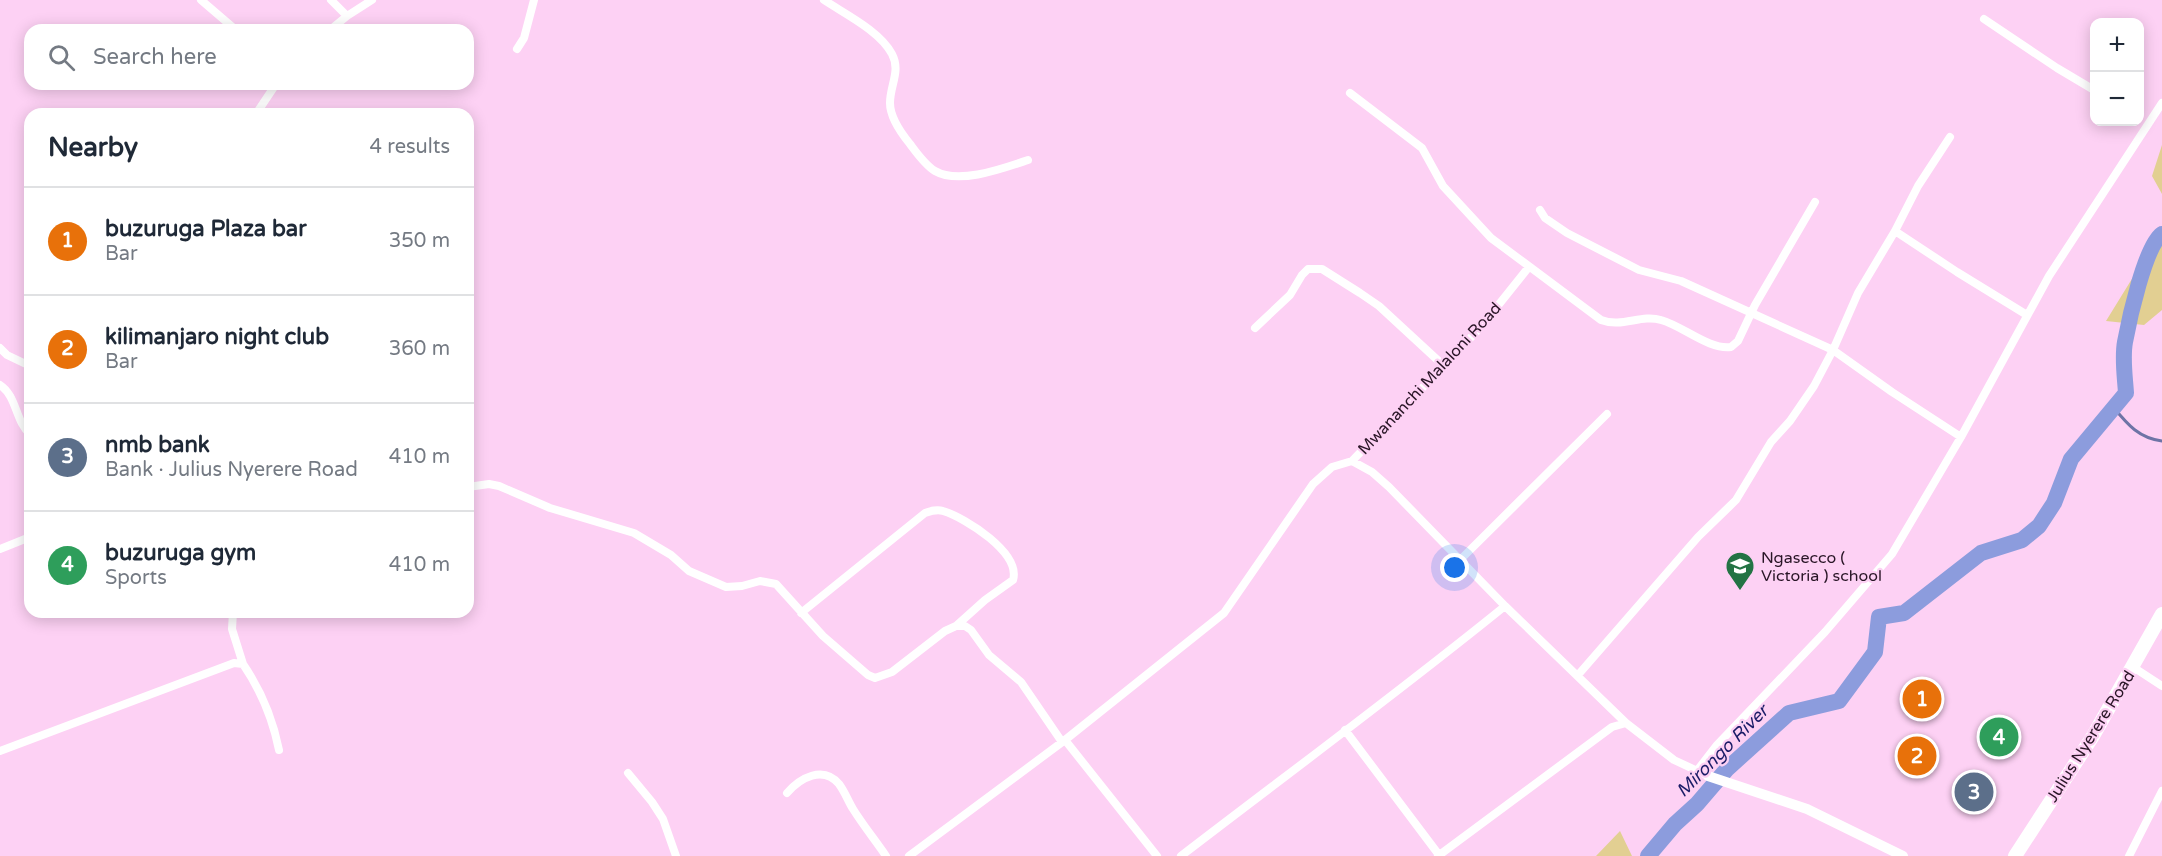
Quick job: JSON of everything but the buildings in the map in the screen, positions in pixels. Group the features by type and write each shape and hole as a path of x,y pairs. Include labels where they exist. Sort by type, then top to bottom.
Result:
{"highway":[{"name":"Julius Nyerere Road","path":"2014,856 2093,736 2162,614"}],"street":[{"path":"201,0 229,24"},
{"path":"331,0 347,16"},
{"path":"337,24 372,0"},
{"path":"518,49 524,38 534,0"},
{"path":"824,0 880,38 888,47 896,63 890,104 892,114 900,131 933,170 949,175 973,175 1028,160"},
{"path":"1984,19 2057,69 2090,88"},
{"path":"260,108 272,90"},
{"path":"1350,93 1422,148 1443,186 1491,238 1528,268 1545,277 1601,320 1611,324 1655,318 1717,346 1731,347 1738,341 1786,248 1815,202"},
{"path":"1696,772 1717,745 1876,575 1892,554 1961,437 2049,276 2162,103"},
{"path":"2144,121 2149,124"},
{"path":"1578,675 1698,537 1736,500 1771,442 1808,396 1833,350 1858,292 1895,231 1918,186 1950,137"},
{"path":"1539,210 1545,218 1567,233 1639,270 1680,281 1833,350 1900,398 1961,437"},
{"path":"1895,231 2027,315"},
{"name":"Mwananchi Malaloni Road","path":"1352,461 1480,328 1528,268"},
{"path":"1255,328 1290,295 1308,269 1322,269 1379,306 1444,366"},
{"path":"0,348 7,355 24,363"},
{"path":"0,386 6,390 24,428"},
{"path":"1460,560 1607,414"},
{"path":"909,856 1064,741 1224,613 1313,484 1332,467 1352,461 1372,472 1389,487 1505,606 1626,723 1674,760 1696,772 1807,809 1903,856"},
{"path":"474,487 489,484 499,486 550,508 634,533 671,555 689,571 726,587 760,581 776,584 801,613 823,636 868,675 875,678 892,672 945,631 956,626 985,600 1013,580 1015,574 1012,564 991,540 942,510 925,513 801,613"},
{"path":"0,549 24,539"},
{"path":"1181,856 1345,730 1412,682 1505,606"},
{"path":"233,618 232,629 243,664 273,723 279,750"},
{"path":"956,626 965,626 971,630 989,655 1020,682 1064,741 1157,856"},
{"path":"0,752 234,663 243,664"},
{"path":"2133,668 2162,686"},
{"path":"1345,730 1438,856 1612,727 1626,723"},
{"path":"628,773 663,819 676,856"},
{"path":"787,793 797,781 809,776 826,775 834,779 886,856"},
{"path":"2129,856 2162,791"}],"shaded area":[{"path":"2162,145 2162,194 2152,176"},
{"path":"2162,230 2162,310 2144,325 2106,321"},
{"path":"1620,831 1632,856 1596,856"}],"waterway":[{"name":"Mirongo River","path":"1648,856 1727,769 1789,713 1839,701 1875,652 1879,617 1904,613 1981,553 2022,540 2039,526 2054,503 2071,459 2126,393 2124,354 2130,318 2144,268 2156,241 2162,234"},
{"path":"2114,408 2140,434 2162,441"}],"place":[{"name":"Ngasecco ( Victoria ) school","path":"1740,592"},
{"name":"buzuruga Plaza bar","path":"1922,699"},
{"name":"buzuruga gym","path":"1999,737"},
{"name":"kilimanjaro night club","path":"1917,756"},
{"name":"nmb bank","path":"1974,792"}]}
